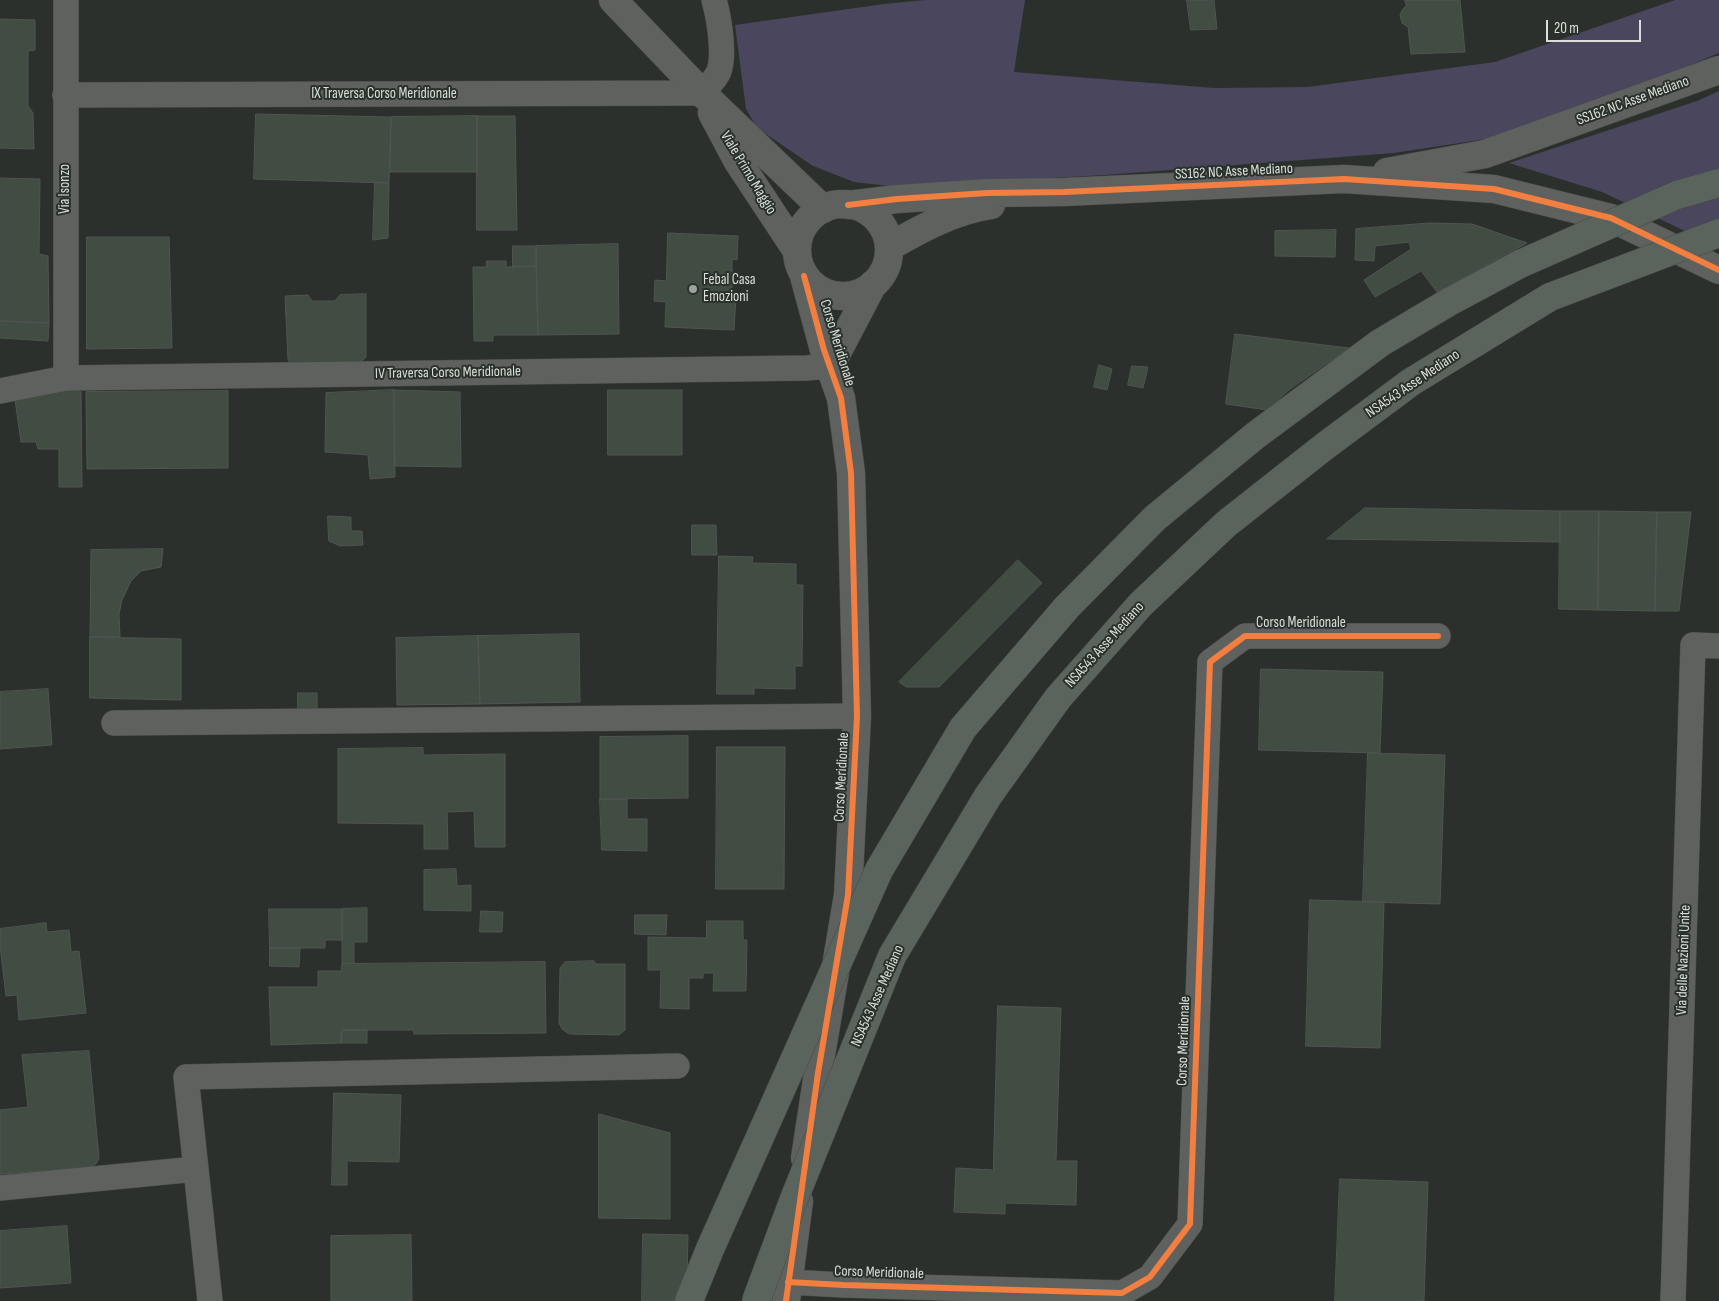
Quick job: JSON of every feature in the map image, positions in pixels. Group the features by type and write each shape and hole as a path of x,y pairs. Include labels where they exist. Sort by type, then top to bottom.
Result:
{"highway":[{"path":"689,1301 710,1249 879,870 963,728 1067,607 1155,518 1256,435 1380,343 1449,302 1520,264 1678,195 1719,183"},
{"name":"NSA543 Asse Mediano","path":"756,1301 794,1199 892,956 988,796 1058,698 1141,604 1226,524 1325,446 1412,382 1550,297 1719,233"}],"street":[{"name":"Via Isonzo","path":"66,0 66,378"},
{"name":"Viale Primo Maggio","path":"613,0 702,94 836,207"},
{"path":"702,94 719,71 722,46 718,12 714,0"},
{"name":"SS162 NC Asse Mediano","path":"1344,179 1485,154 1719,70"},
{"name":"IX Traversa Corso Meridionale","path":"65,95 702,94"},
{"name":"Viale Primo Maggio","path":"702,94 737,160 800,264"},
{"name":"SS162 NC Asse Mediano","path":"836,207 897,199 987,193 1064,192 1344,179 1494,189 1611,218 1719,270"},
{"name":"SS162 NC Asse Mediano","path":"889,247 931,223 975,208 1064,192"},
{"path":"836,207 864,209 876,218 885,232 889,247 887,263 882,274 873,284 860,293 845,296 829,294 815,287 800,264 798,238 803,226 812,216 836,207"},
{"name":"Corso Meridionale","path":"800,264 824,350 841,398 851,473 857,716 848,895 818,1073 787,1291 853,1286 1122,1293 1150,1289 1190,1224 1210,662 1245,636 1438,636"},
{"name":"Corso Meridionale","path":"830,366 873,284"},
{"name":"IV Traversa Corso Meridionale","path":"0,391 66,378 806,368 830,366"},
{"name":"Via delle Nazioni Unite","path":"1674,1301 1693,646 1719,646"},
{"path":"114,723 857,716"},
{"path":"210,1301 186,1077 677,1066"},
{"path":"0,1188 196,1169"}],"shaded area":[{"path":"925,0 1025,0 1014,72 1214,88 1308,87 1495,62 1675,0 1719,0 1719,53 1582,110 1486,139 1394,153 1104,175 898,187 854,182 813,166 757,128 746,109 735,25"},
{"path":"1719,91 1719,247 1602,192 1509,163 1697,101"}],"building":[{"path":"1187,0 1214,0 1217,29 1191,30"},
{"path":"1405,0 1460,0 1465,52 1411,54 1408,27 1402,23 1400,15 1406,6"},
{"path":"0,19 35,20 35,50 28,51 28,106 33,113 34,149 0,148"},
{"path":"256,114 391,117 389,183 254,179"},
{"path":"477,116 477,172 390,172 391,117"},
{"path":"477,116 515,116 517,230 477,230"},
{"path":"0,178 40,179 39,254 48,256 49,323 0,321"},
{"path":"375,182 389,183 388,238 373,240"},
{"path":"1430,223 1472,224 1527,243 1437,292 1421,271 1375,297 1364,280 1411,249 1409,242 1375,246 1374,261 1355,260 1356,229"},
{"path":"1336,230 1335,257 1275,256 1275,231"},
{"name":"Febal Casa Emozioni","path":"668,233 738,236 737,260 732,259 732,296 736,297 734,330 665,327 666,302 654,301 655,280 666,281"},
{"path":"87,237 169,237 172,348 87,349"},
{"path":"618,244 619,334 538,335 536,246"},
{"path":"513,246 536,246 536,266 513,267"},
{"path":"487,261 506,261 506,267 536,266 538,335 493,335 493,341 474,341 473,267 486,267"},
{"path":"366,294 366,357 361,362 293,365 288,360 285,296 308,295 312,301 335,301 340,295"},
{"path":"0,321 49,323 48,341 0,338"},
{"path":"1235,334 1349,348 1290,389 1267,410 1226,404"},
{"path":"1099,365 1112,369 1107,390 1094,387"},
{"path":"1132,366 1148,367 1143,388 1128,385"},
{"path":"76,388 81,392 82,487 59,487 59,449 38,449 36,442 21,442 15,400"},
{"path":"394,390 395,477 370,479 368,455 325,452 326,393"},
{"path":"394,390 460,392 461,467 395,466"},
{"path":"608,390 682,390 682,455 608,455"},
{"path":"228,391 228,468 87,469 86,392"},
{"path":"1365,508 1560,511 1560,542 1327,539"},
{"path":"1560,511 1599,511 1598,610 1559,609"},
{"path":"1599,511 1657,512 1655,611 1598,610"},
{"path":"1657,512 1691,512 1679,611 1655,611"},
{"path":"328,516 351,517 351,531 362,531 363,545 340,546 329,541"},
{"path":"692,525 716,525 717,555 692,555"},
{"path":"163,549 161,567 141,571 131,581 122,600 119,614 120,637 90,637 91,550"},
{"path":"719,556 753,557 752,563 796,564 796,585 803,585 802,666 795,666 795,689 754,688 754,694 717,694"},
{"path":"1018,560 1042,583 939,687 906,687 899,682"},
{"path":"579,634 580,702 480,704 478,636"},
{"path":"478,636 480,704 397,705 396,638"},
{"path":"90,637 181,639 181,700 90,698"},
{"path":"1261,669 1383,672 1380,753 1259,750"},
{"path":"48,689 52,745 0,749 0,692"},
{"path":"298,693 317,693 317,711 298,711"},
{"path":"688,736 688,798 600,799 600,737"},
{"path":"717,747 785,747 784,889 716,889"},
{"path":"423,748 423,755 505,754 505,847 475,847 474,811 447,812 448,849 424,849 424,824 338,823 338,749"},
{"path":"1368,753 1445,755 1440,904 1363,902"},
{"path":"600,799 627,799 627,819 647,819 647,851 602,850"},
{"path":"456,869 457,886 471,885 471,911 424,910 424,870"},
{"path":"1310,900 1384,902 1380,1048 1306,1046"},
{"path":"367,908 367,942 354,942 354,963 342,964 342,909"},
{"path":"269,909 342,909 342,940 325,940 325,948 270,948"},
{"path":"481,911 503,912 502,932 480,932"},
{"path":"635,915 667,915 666,935 635,934"},
{"path":"707,921 743,921 743,940 747,940 746,991 713,991 714,973 703,973 703,978 689,978 689,1009 660,1008 661,970 648,970 648,937 706,938"},
{"path":"46,923 47,932 69,930 71,952 79,951 86,1013 19,1020 17,995 6,996 0,929"},
{"path":"270,948 300,948 299,967 270,966"},
{"path":"594,961 596,964 625,964 625,1030 619,1035 569,1034 562,1029 559,1023 560,968 565,962"},
{"path":"545,962 546,1033 414,1034 413,1030 342,1030 341,1043 271,1045 269,987 318,987 318,971 341,971 342,964"},
{"path":"998,1006 1061,1008 1056,1161 1077,1161 1076,1205 1005,1203 1005,1214 954,1212 956,1168 993,1170"},
{"path":"342,1030 367,1030 367,1043 341,1043"},
{"path":"89,1051 99,1158 96,1164 89,1167 3,1174 4,1180 0,1180 0,1110 28,1107 22,1055"},
{"path":"334,1093 401,1095 399,1162 347,1161 347,1185 332,1185"},
{"path":"599,1114 670,1133 670,1219 599,1218"},
{"path":"1340,1179 1428,1182 1424,1301 1335,1301"},
{"path":"67,1226 71,1283 0,1288 0,1231"},
{"path":"643,1234 688,1235 687,1281 680,1301 642,1301"},
{"path":"411,1235 412,1301 331,1301 331,1236"}],"cycle path":[{"path":"848,205 897,199 987,193 1064,192 1344,179 1494,189 1611,218 1719,270"},
{"path":"786,1301 818,1073 848,895 857,716 851,473 841,398 824,350 804,276"},
{"path":"788,1282 1122,1293 1150,1277 1190,1224 1210,662 1245,636 1438,636"}],"place":[{"name":"Febal Casa Emozioni","path":"693,289"}]}
